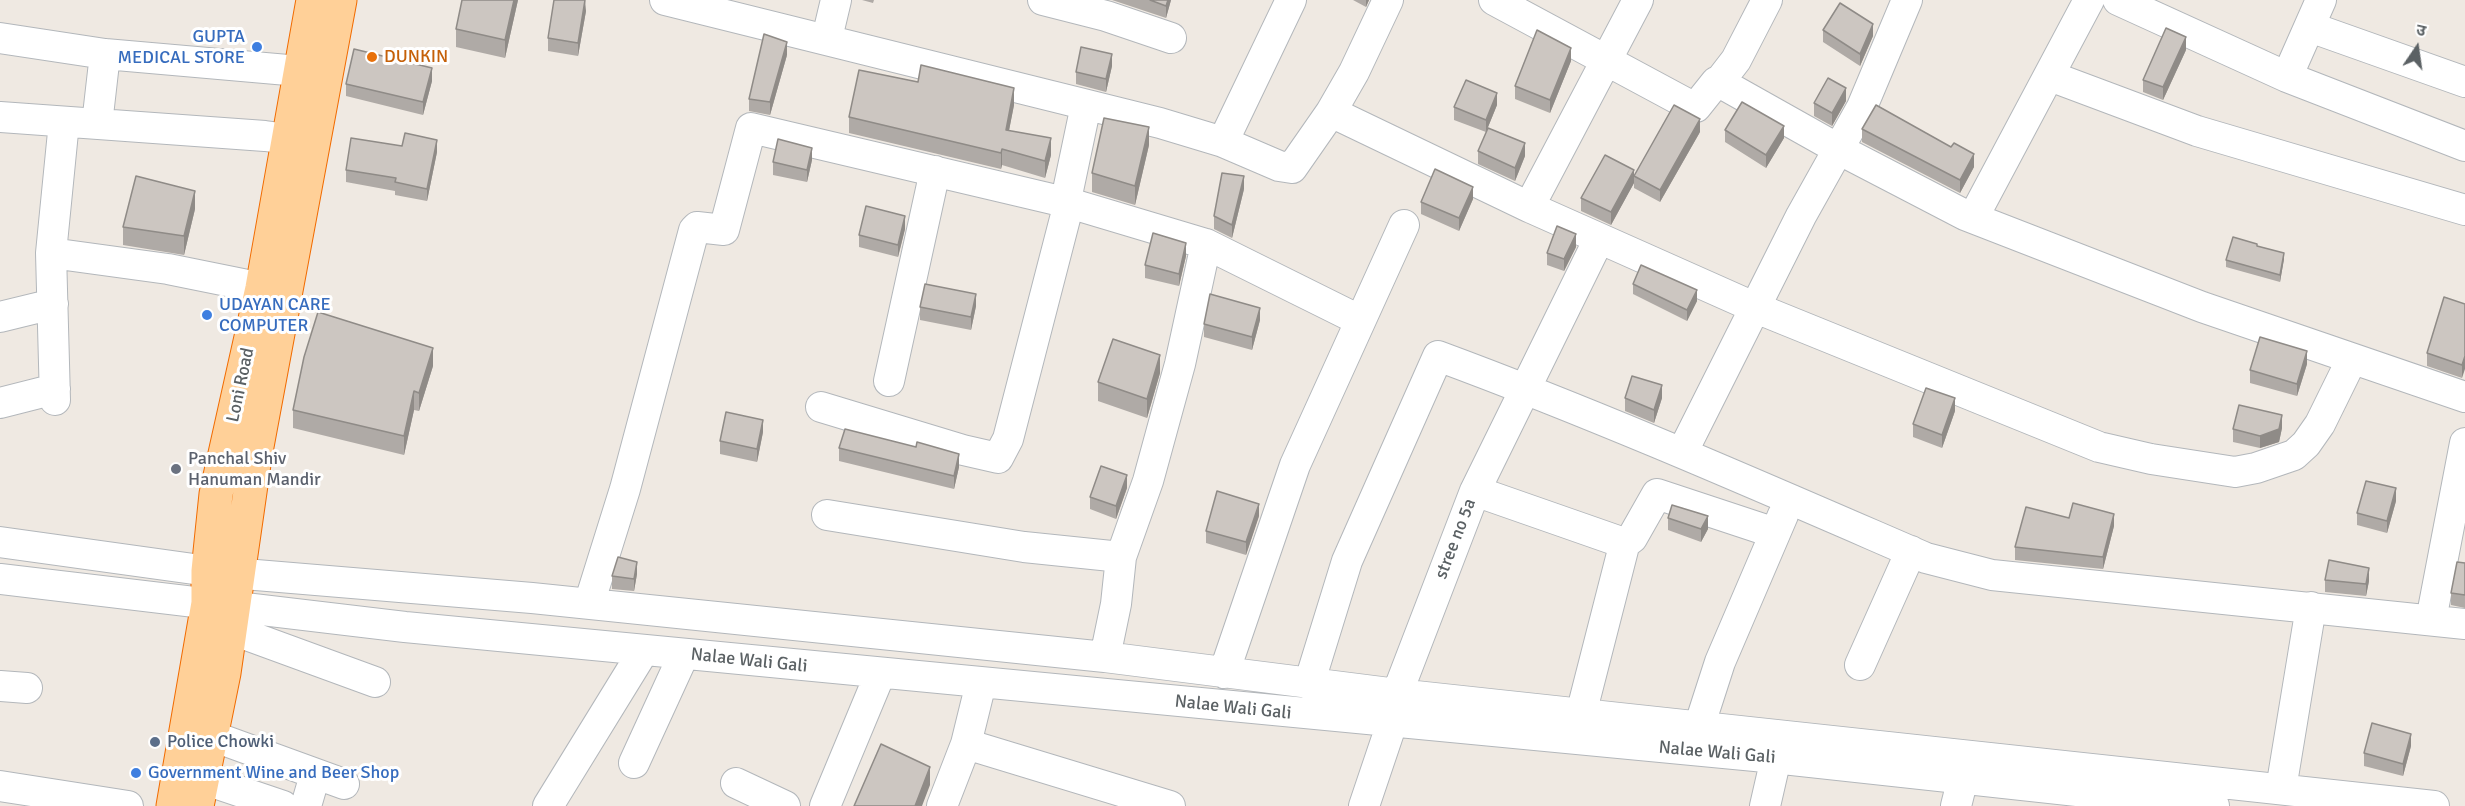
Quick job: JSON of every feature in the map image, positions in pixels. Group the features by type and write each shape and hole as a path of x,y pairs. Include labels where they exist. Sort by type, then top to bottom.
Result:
{"highway":[{"name":"Loni Road","path":"228,570 255,457 301,141 299,70 312,0"},
{"name":"Loni Road","path":"200,793 224,674 231,613 228,570 216,494 262,288 340,0"},
{"name":"Loni Road","path":"173,806 231,613"}],"street":[{"path":"665,0 828,38 1086,105 1223,142 1279,166 1292,168 1331,112 1354,72 1388,0"},
{"path":"828,38 836,0"},
{"path":"1043,0 1107,8 1171,38"},
{"path":"1223,142 1291,0"},
{"path":"1494,0 1604,61 1694,107 1716,82 1719,82 1736,60 1767,0"},
{"path":"1529,207 1638,0"},
{"path":"1682,453 1801,216 1840,150 1887,53 1907,0"},
{"path":"1973,218 2089,0"},
{"path":"2118,0 2288,77 2465,146"},
{"path":"2288,77 2315,13 2465,82"},
{"path":"0,38 105,54 299,70"},
{"path":"97,124 105,54"},
{"path":"2050,75 2197,131 2465,210"},
{"path":"1719,82 1840,150 1973,218 2202,307 2465,397"},
{"path":"821,407 963,450 998,458 1008,439 1069,203 1066,200 1086,105"},
{"path":"1331,112 1529,207 1756,308 2099,447 2151,459 2235,472 2256,468 2294,455 2306,444 2320,424 2352,359"},
{"path":"0,117 301,141"},
{"path":"0,403 55,394 51,254 64,122"},
{"path":"589,604 628,477 694,230 698,227 724,230 751,128 1069,203 1206,244 1359,320"},
{"path":"889,381 935,171"},
{"path":"1224,673 1281,503 1359,320 1404,225"},
{"name":"stree no 5a","path":"1364,806 1392,723 1397,694 1475,491 1523,387 1599,239"},
{"path":"1106,657 1116,604 1121,557 1148,481 1180,363 1206,244"},
{"path":"51,254 168,269 262,288"},
{"path":"0,317 53,304"},
{"path":"1309,684 1347,561 1437,356 1523,387 1790,501 1961,569 1992,575 2465,624"},
{"path":"2432,620 2465,444"},
{"path":"1475,491 1625,542"},
{"path":"1581,714 1625,542 1632,538 1657,494 1775,533"},
{"path":"1699,727 1720,662 1790,501"},
{"path":"827,515 1024,547 1121,557"},
{"path":"0,542 228,570 1106,657 1309,684 1699,727 2235,795 2280,789 2434,806"},
{"path":"1860,665 1911,551"},
{"path":"0,579 231,613 375,682"},
{"path":"2280,789 2311,607"},
{"name":"Nalae Wali Gali","path":"231,613 1776,758 1959,792 2214,806"},
{"path":"548,806 644,650"},
{"path":"634,763 684,654"},
{"path":"825,806 879,674"},
{"path":"942,806 966,744 981,683"},
{"path":"212,736 315,776 344,784"},
{"path":"966,744 1157,804"},
{"path":"1766,806 1776,758"},
{"path":"306,806 315,776"},
{"path":"736,783 785,806"},
{"path":"0,786 128,806"},
{"path":"200,793 283,806"}],"building":[{"path":"462,0 514,0 505,40 456,29"},
{"path":"554,0 585,0 578,43 548,38"},
{"path":"1150,0 1168,0 1166,6"},
{"path":"1840,3 1873,24 1860,54 1823,30"},
{"path":"2166,28 2186,37 2163,87 2143,80"},
{"path":"1537,30 1571,48 1550,100 1515,86"},
{"path":"764,34 787,42 770,102 749,99"},
{"path":"1081,47 1112,54 1106,79 1076,72"},
{"path":"354,49 432,68 423,102 346,84"},
{"path":"921,65 1014,88 1006,130 1051,138 1045,161 1002,149 1001,153 849,117 859,70 918,82"},
{"path":"1828,78 1846,88 1832,113 1814,103"},
{"path":"1466,80 1497,93 1486,120 1454,107"},
{"path":"1742,102 1784,126 1766,155 1725,130"},
{"path":"1674,105 1700,119 1660,190 1634,176"},
{"path":"1876,105 1951,147 1954,143 1974,154 1960,180 1862,129"},
{"path":"1104,118 1149,127 1135,186 1092,173"},
{"path":"1488,128 1525,143 1515,168 1478,151"},
{"path":"405,133 437,140 427,189 395,182 396,178 346,170 351,138 402,146"},
{"path":"778,139 812,148 807,170 773,162"},
{"path":"1605,155 1634,170 1611,212 1581,198"},
{"path":"1435,169 1473,187 1459,218 1421,202"},
{"path":"1222,173 1244,176 1232,225 1214,216"},
{"path":"136,176 195,191 184,236 123,227"},
{"path":"866,206 905,216 898,245 859,235"},
{"path":"1557,226 1576,234 1564,259 1547,253"},
{"path":"1153,233 1186,243 1179,274 1145,265"},
{"path":"2233,237 2284,253 2280,275 2226,260"},
{"path":"1641,265 1697,290 1687,310 1633,284"},
{"path":"925,284 976,294 971,317 920,307"},
{"path":"1210,294 1260,308 1252,337 1204,324"},
{"path":"2444,297 2465,304 2465,356 2462,365 2427,353"},
{"path":"318,312 433,348 419,393 414,391 404,436 293,410 304,357"},
{"path":"2260,337 2307,351 2297,384 2250,370"},
{"path":"1113,339 1160,355 1147,399 1098,382"},
{"path":"1632,376 1662,385 1654,410 1625,398"},
{"path":"1926,388 1955,398 1942,435 1913,424"},
{"path":"2239,405 2282,415 2279,429 2260,436 2233,429"},
{"path":"726,412 763,420 757,449 720,441"},
{"path":"845,429 916,447 917,442 959,454 954,476 839,448"},
{"path":"1101,466 1127,475 1116,506 1090,497"},
{"path":"2366,481 2396,488 2387,521 2357,513"},
{"path":"1217,491 1259,504 1246,542 1206,531"},
{"path":"2073,503 2114,514 2103,557 2015,547 2026,507 2069,518"},
{"path":"1672,505 1708,516 1701,529 1668,518"},
{"path":"618,557 637,562 634,579 612,576"},
{"path":"2329,560 2369,568 2366,584 2325,580"},
{"path":"2457,562 2465,563 2465,595 2451,593"},
{"path":"2372,723 2411,734 2403,764 2364,753"},
{"path":"881,744 930,767 915,806 854,806"}],"place":[{"name":"GUPTA MEDICAL STORE","path":"257,47"},
{"name":"DUNKIN","path":"372,57"},
{"name":"UDAYAN CARE COMPUTER","path":"207,315"},
{"name":"Panchal Shiv Hanuman Mandir","path":"176,469"},
{"name":"Police Chowki","path":"155,742"},
{"name":"Government Wine and Beer Shop","path":"136,773"}]}
